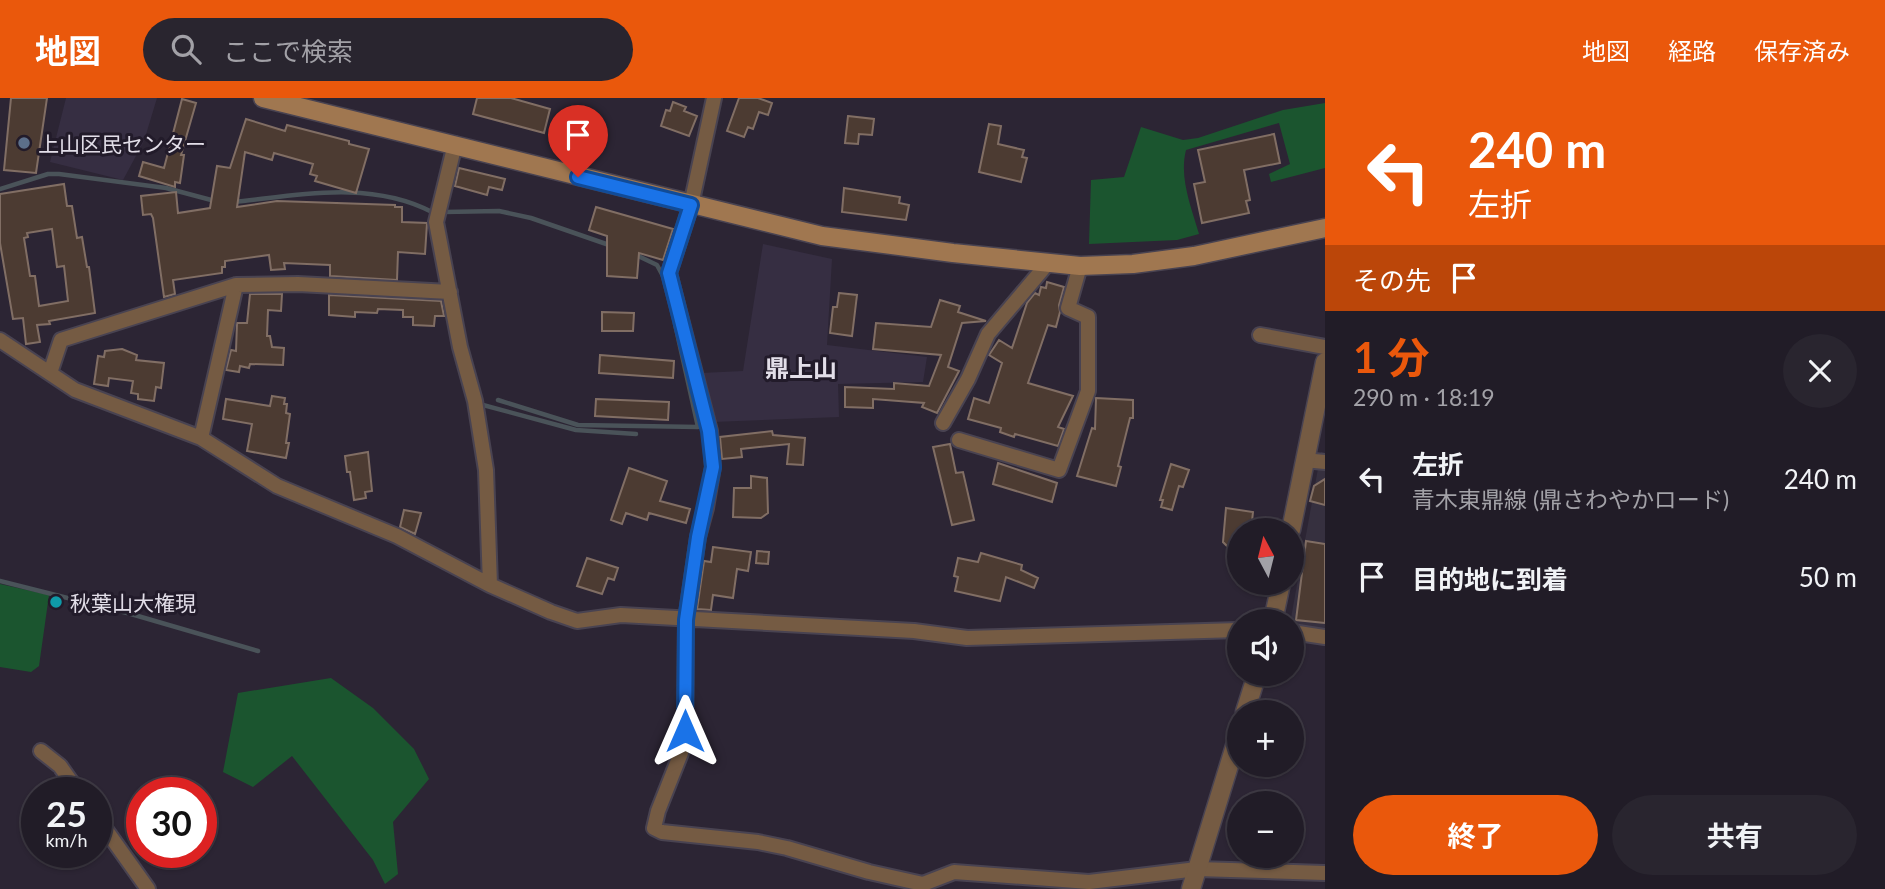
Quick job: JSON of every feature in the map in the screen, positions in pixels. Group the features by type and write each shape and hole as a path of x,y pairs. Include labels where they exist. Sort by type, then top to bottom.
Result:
{"main road":[{"path":"263,98 822,236 1080,266 1170,260 1325,228"}],"street":[{"path":"714,98 691,205 669,273 709,431 713,467 698,537 686,620 685,731 681,753 654,828 662,832 758,842 787,848 869,872 923,884 954,872 1089,882 1197,869 1325,873"},
{"path":"455,144 436,222 460,347 475,401 486,470 490,585"},
{"path":"943,424 968,379 988,334 1048,263"},
{"path":"959,440 1059,470 1088,391 1088,317 1069,308 1080,266"},
{"path":"50,373 61,340 236,285 298,284 450,292"},
{"path":"201,438 236,285"},
{"path":"1260,335 1325,347"},
{"path":"0,340 75,390 201,438 277,486 397,537 490,585 577,621 621,615 914,631 967,638 1227,631"},
{"path":"1293,518 1325,362"},
{"path":"1304,460 1325,462"},
{"path":"1304,634 1325,637"},
{"path":"41,751 60,766 68,777"},
{"path":"1191,889 1227,772"},
{"path":"112,838 149,889"}],"shaded area":[{"path":"66,98 157,98 144,141 123,180 50,162"},
{"path":"763,244 832,259 827,345 927,357 923,382 838,384 839,417 713,422 701,373 743,371"},
{"path":"1321,452 1325,453 1325,629 1304,626 1304,609 1293,609 1295,595 1304,595 1304,546"}],"green space":[{"path":"1325,103 1325,168 1271,182 1269,174 1290,164 1279,123 1186,150 1185,182 1199,234 1177,240 1089,244 1091,180 1124,177 1141,127 1183,140 1198,138 1283,110"},
{"path":"0,584 49,595 39,666 31,672 0,667"},
{"path":"331,678 373,708 414,749 429,779 393,822 398,874 385,884 373,860 292,756 253,787 223,772 238,693"}],"building":[{"name":"上山区民センター","path":"11,98 47,98 36,173 4,170"},
{"path":"477,98 511,98 550,109 544,133 473,114"},
{"path":"739,98 758,98 772,103 768,115 759,112 753,129 748,127 744,137 727,131"},
{"path":"182,99 196,103 181,155 184,155 180,183 175,182 175,187 139,176 143,162 164,168"},
{"path":"673,102 686,107 684,111 697,116 689,136 661,126 666,110 670,111"},
{"path":"848,116 874,119 872,135 859,134 858,144 845,143"},
{"path":"246,119 285,131 287,125 369,149 356,193 315,181 317,176 310,174 313,164 274,153 272,160 245,152 237,207 277,201 395,205 402,207 402,222 427,223 425,254 398,252 397,280 330,276 330,265 284,263 285,269 271,270 269,255 225,261 222,273 173,280 175,294 164,297 153,218 151,214 143,215 141,196 176,192 178,213 210,208 217,166 230,168"},
{"path":"989,124 1001,126 998,144 1024,150 1022,157 1027,158 1021,182 979,172"},
{"path":"1274,134 1280,163 1244,170 1250,200 1246,201 1249,213 1202,223 1194,184 1205,182 1198,150"},
{"path":"459,168 505,179 502,190 489,187 487,195 455,186"},
{"path":"64,184 67,206 72,206 77,238 82,237 95,313 37,325 40,342 26,344 23,318 13,319 0,243 0,194","holes":["52,229 57,267 64,266 68,301 39,306 35,276 30,276 24,238 28,237 27,233"]},
{"path":"844,188 900,197 899,203 909,205 906,220 842,212"},
{"path":"596,207 673,229 663,260 639,253 637,278 607,276 607,236 589,230"},
{"path":"1047,282 1064,287 1060,312 1056,327 1048,325 1028,383 1073,396 1058,427 1064,429 1058,446 1015,434 1014,437 1000,432 1001,428 968,419 974,398 989,403 1002,363 989,355 999,340 1012,348 1027,303 1035,293 1039,295 1041,287 1046,288"},
{"path":"839,293 857,295 852,336 830,333 833,307 837,307"},
{"path":"250,294 282,294 281,311 268,310 267,336 270,336 272,347 284,348 283,365 250,364 249,368 240,366 239,372 226,370 231,350 236,351 237,323 247,323"},
{"path":"329,295 441,301 444,316 435,316 434,326 413,325 413,317 403,317 403,310 355,312 355,317 329,315"},
{"path":"940,300 960,306 958,312 986,321 962,323 948,367 959,371 937,413 922,407 924,403 873,399 873,408 845,407 845,387 894,389 894,383 929,386 941,355 873,349 876,323 931,327"},
{"path":"602,312 634,313 633,331 602,331"},
{"path":"122,349 137,355 136,360 164,363 161,388 156,387 154,401 138,399 138,394 131,393 133,381 109,378 108,386 94,384 98,356 104,357 105,351"},
{"path":"600,355 674,361 673,378 599,373"},
{"path":"272,396 285,398 286,413 290,414 286,458 247,451 252,424 223,419 226,399 270,406"},
{"path":"1096,398 1133,400 1133,418 1130,418 1118,466 1121,467 1116,486 1077,476 1092,428 1095,429"},
{"path":"596,399 669,402 668,420 595,416"},
{"path":"772,431 773,435 805,438 803,465 787,464 789,444 741,449 742,457 722,459 720,437"},
{"path":"950,444 956,473 963,472 974,520 952,525 933,447"},
{"path":"368,452 372,491 365,492 366,498 354,500 345,456"},
{"path":"998,463 1057,483 1052,502 993,484"},
{"path":"1171,464 1189,470 1183,487 1179,486 1172,510 1161,507 1163,500 1160,500"},
{"path":"629,468 667,481 660,501 690,509 686,523 649,513 647,520 626,513 622,524 611,520"},
{"path":"751,476 767,478 768,513 761,518 733,517 734,488 751,488"},
{"path":"1325,479 1325,505 1310,501 1314,486"},
{"path":"1226,508 1253,512 1252,518 1227,518 1227,546 1223,542"},
{"path":"404,510 421,513 415,534 400,527"},
{"path":"1306,541 1325,544 1325,623 1304,621 1304,609 1297,609 1299,595 1304,595"},
{"path":"713,547 751,552 748,571 737,569 733,598 713,595 711,610 697,609 704,561 711,562"},
{"path":"757,551 769,552 768,564 756,563"},
{"path":"981,553 1022,565 1021,570 1038,578 1034,588 1006,577 1000,601 955,591 958,577 954,576 958,558 978,562"},
{"path":"587,558 618,568 614,580 608,578 602,594 577,586"}],"waterway":[{"path":"0,189 48,174 59,174 166,188 215,201"},
{"path":"234,202 335,192 360,193 409,202 432,212"},
{"path":"444,212 499,211 531,218 612,246"},
{"path":"634,254 657,265 664,278"},
{"path":"498,400 578,425 698,427 675,324"},
{"path":"483,405 576,430 636,434"},
{"path":"0,581 131,614 258,651"}],"place":[{"name":"上山区民センター","path":"24,143"},
{"name":"秋葉山大権現","path":"56,602"}],"district":[{"name":"鼎上山","path":"801,367"}],"route":[{"path":"578,177 691,205 669,273 709,431 713,467 698,537 686,620 685,731"}]}
